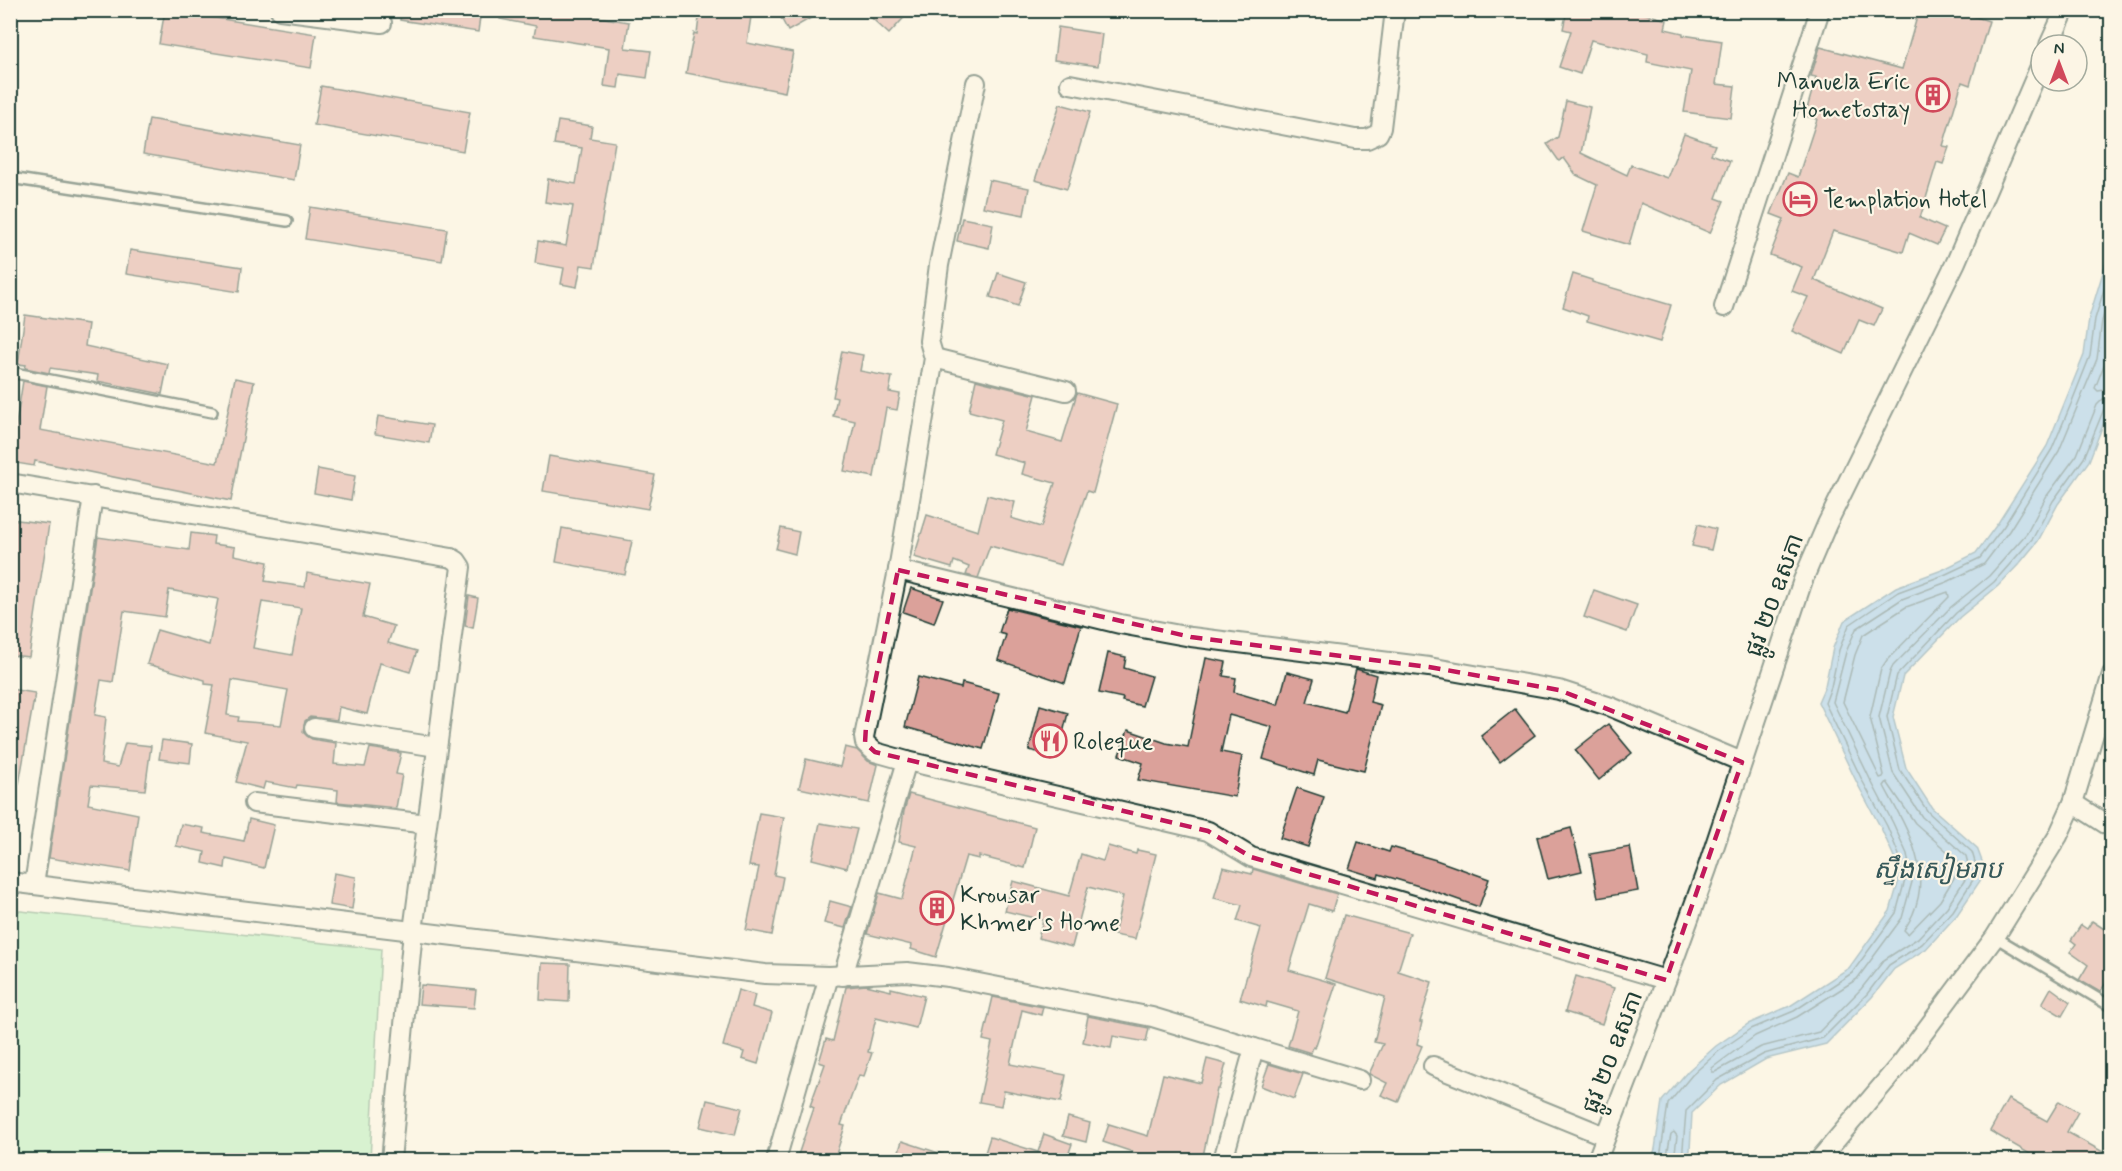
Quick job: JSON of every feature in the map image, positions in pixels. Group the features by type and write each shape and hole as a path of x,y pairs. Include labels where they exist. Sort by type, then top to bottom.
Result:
{"street":[{"path":"280,10 382,23"},
{"path":"1070,84 1354,139 1368,139 1378,134 1381,128 1395,10"},
{"path":"1724,307 1820,10"},
{"path":"2054,33 2065,10"},
{"path":"976,83 939,265 929,341 934,357 898,570 864,737 868,748 907,761 1208,831 1251,857 1666,980"},
{"name":"ផ្លូវ ២០ ឧសភា","path":"1597,1161 1707,869 1788,623 1827,524 1956,262 2029,92"},
{"path":"934,357 1066,391"},
{"path":"10,483 457,561 461,567 413,931 391,1161"},
{"path":"34,885 93,496"},
{"path":"898,570 1120,624 1191,637 1429,667 1559,690 1611,707 1742,762"},
{"path":"1819,1161 1902,1062 1995,937 2058,836 2073,803 2112,674"},
{"path":"314,728 437,747"},
{"path":"776,1161 907,761"},
{"path":"254,803 427,824"},
{"path":"2073,803 2112,828"},
{"path":"10,882 765,974 836,976 907,972 948,977 1152,1017 1360,1080"},
{"path":"1223,1161 1254,1048"},
{"path":"1433,1066 1605,1136"}],"lane":[{"path":"10,178 287,221"},
{"path":"10,372 212,412"},
{"path":"1995,937 2112,1007"}],"highlighted area":[{"path":"898,570 1191,637 1429,667 1559,690 1742,762 1666,980 1251,857 1208,831 875,752 865,743 866,726"}],"green space":[{"path":"11,910 381,949 370,1160 11,1160"}],"water":[{"name":"ស្ទឹងសៀមរាប","path":"2111,246 2111,404 2089,461 2058,504 2038,541 2019,564 1998,586 1960,617 1903,676 1893,717 1906,768 1932,808 1977,848 1986,872 1957,915 1926,949 1894,969 1872,997 1826,1044 1766,1059 1721,1085 1692,1113 1690,1150 1687,1160 1651,1160 1655,1149 1662,1101 1688,1071 1716,1046 1748,1024 1790,1006 1849,968 1890,911 1899,880 1894,857 1818,702 1825,686 1833,648 1844,621 1896,587 1942,570 1976,553 1998,523 2047,446 2084,355 2089,318"}],"building":[{"path":"165,10 316,34 311,68 159,44"},
{"path":"401,10 481,10 478,32 400,20"},
{"path":"501,10 555,10 629,22 625,48 651,51 647,78 620,74 618,88 604,86 609,48 534,36 536,26 500,19"},
{"path":"700,10 752,10 747,43 793,52 785,92 686,73 694,33 697,34"},
{"path":"777,10 825,10 788,31"},
{"path":"863,10 911,10 889,34"},
{"path":"1567,10 1632,10 1667,20 1665,29 1683,33 1683,35 1722,41 1716,84 1735,86 1731,118 1684,112 1691,71 1647,62 1648,54 1591,40 1580,74 1559,67 1571,31 1563,29"},
{"path":"1919,10 1953,10 1989,21 1970,85 1962,82 1943,146 1949,147 1943,164 1937,162 1920,218 1945,229 1937,245 1909,233 1903,252 1833,231 1814,280 1882,309 1874,326 1859,320 1844,354 1792,331 1808,297 1792,291 1802,267 1770,255 1784,219 1771,214 1788,173 1798,177 1817,119 1805,116 1816,77 1811,76 1820,47 1902,69"},
{"path":"1058,27 1102,34 1098,66 1054,60"},
{"path":"321,86 470,112 463,151 314,125"},
{"path":"1566,101 1590,107 1581,153 1627,175 1631,165 1667,178 1684,134 1715,145 1711,154 1730,161 1716,198 1724,201 1710,233 1641,203 1629,245 1583,231 1597,185 1576,175 1564,158 1559,161 1547,144 1558,137"},
{"path":"1060,104 1090,112 1067,189 1035,180"},
{"path":"149,119 300,145 294,180 143,154"},
{"path":"558,121 592,126 590,138 615,142 594,267 581,265 577,287 561,284 564,268 535,263 538,241 566,246 573,206 545,202 548,179 576,184 582,148 554,144"},
{"path":"989,180 1029,188 1024,215 983,207"},
{"path":"310,207 447,229 442,261 305,239"},
{"path":"962,218 993,224 989,248 957,241"},
{"path":"130,250 242,267 239,292 126,274"},
{"path":"998,273 1026,282 1018,306 990,297"},
{"path":"1573,274 1592,280 1592,282 1671,305 1660,342 1587,321 1588,316 1563,307"},
{"path":"25,315 88,324 85,346 168,364 162,394 97,381 98,375 50,368 49,373 25,368 26,365 18,364"},
{"path":"842,351 863,355 860,371 892,377 889,392 900,394 897,410 886,408 874,477 844,471 855,421 833,416 837,398 833,397"},
{"path":"235,378 254,382 231,501 35,461 34,466 10,462 23,381 47,386 40,430 217,463"},
{"path":"976,380 1036,395 1026,432 1062,442 1077,393 1117,404 1093,493 1087,491 1061,565 990,546 978,578 966,575 969,567 954,561 952,568 914,557 927,515 978,531 987,495 1015,502 1011,518 1041,527 1055,483 1022,474 1025,463 992,454 1002,420 969,411"},
{"path":"378,416 432,425 429,443 375,434"},
{"path":"549,456 655,475 648,509 543,491"},
{"path":"318,469 355,476 351,500 314,493"},
{"path":"10,519 49,524 29,657 10,655"},
{"path":"1698,524 1716,529 1711,550 1692,546"},
{"path":"562,528 632,541 625,575 556,562"},
{"path":"781,528 799,532 795,554 776,549"},
{"path":"191,533 214,536 213,544 235,547 234,555 268,562 265,581 305,587 307,573 370,584 363,617 394,626 388,643 417,651 410,672 380,663 367,714 339,707 337,720 310,717 305,721 303,732 312,739 336,743 334,764 365,767 370,748 401,753 396,774 402,775 396,808 337,802 338,790 297,785 296,788 265,782 263,789 236,782 247,741 205,733 214,685 205,684 205,680 147,664 157,630 209,645 218,599 169,590 165,617 124,611 113,682 101,680 95,715 106,717 101,764 118,767 125,743 151,746 145,790 91,785 88,804 138,814 130,871 49,858 98,537 189,550","holes":["262,602 301,608 292,655 253,648","232,680 288,690 281,725 238,721 239,717 227,715"]},
{"path":"911,588 943,599 934,623 903,612"},
{"path":"1594,590 1637,605 1627,632 1584,617"},
{"path":"469,596 478,598 473,628 465,626"},
{"path":"1007,608 1081,626 1065,683 998,660 1006,635 999,633"},
{"path":"1108,653 1126,657 1124,668 1151,676 1142,706 1122,701 1123,698 1099,693"},
{"path":"1206,658 1226,662 1223,676 1236,678 1234,692 1278,705 1287,672 1314,679 1307,702 1345,712 1356,669 1376,675 1370,702 1381,705 1364,771 1318,760 1314,775 1263,759 1272,727 1229,715 1221,752 1242,756 1235,797 1138,780 1143,763 1119,755 1128,730 1166,743 1188,747"},
{"path":"918,677 961,688 962,683 999,693 983,749 905,727"},
{"path":"10,689 35,693 19,784 10,783"},
{"path":"1040,705 1068,713 1057,757 1029,750"},
{"path":"1515,709 1535,735 1500,762 1481,736"},
{"path":"1608,724 1632,753 1599,780 1575,750"},
{"path":"162,740 192,744 190,763 159,759"},
{"path":"845,747 857,750 868,761 878,765 869,803 799,788 806,759 840,767"},
{"path":"1297,788 1324,797 1308,847 1280,838"},
{"path":"909,794 1035,827 1025,868 979,856 979,859 966,856 936,957 911,949 912,945 867,934 879,893 902,899 916,846 899,842"},
{"path":"759,813 784,817 774,875 783,877 772,935 746,930 759,867 749,866"},
{"path":"249,819 274,825 264,868 226,859 225,868 203,863 205,852 176,846 181,824 204,828 203,833 244,841"},
{"path":"820,823 857,829 847,868 812,859"},
{"path":"1571,828 1582,871 1548,879 1537,837"},
{"path":"1358,842 1389,852 1391,847 1489,879 1479,907 1379,874 1378,878 1349,869"},
{"path":"1108,846 1136,854 1137,850 1156,854 1135,939 1114,935 1123,896 1088,887 1072,947 1038,938 1043,920 1005,911 1013,881 1069,896 1081,854 1103,861"},
{"path":"1630,847 1638,891 1598,898 1590,854"},
{"path":"1223,867 1252,874 1253,869 1337,894 1332,911 1309,904 1289,970 1336,984 1315,1048 1313,1047 1311,1053 1288,1046 1298,1011 1267,1002 1266,1007 1240,999 1261,928 1237,921 1242,905 1214,898"},
{"path":"334,873 356,877 352,909 329,905"},
{"path":"830,901 852,907 845,928 824,923"},
{"path":"1344,915 1410,933 1398,971 1432,982 1420,1022 1422,1022 1417,1044 1422,1046 1398,1102 1381,1095 1387,1083 1369,1074 1383,1044 1374,1042 1385,997 1325,978"},
{"path":"2092,921 2112,934 2112,974 2100,992 2079,980 2088,965 2070,952 2076,944 2071,940 2081,925 2087,929"},
{"path":"542,963 570,964 569,1002 540,1000"},
{"path":"1576,976 1614,988 1602,1024 1565,1012"},
{"path":"421,985 476,990 474,1008 419,1004"},
{"path":"866,985 924,996 916,1028 876,1018 868,1052 872,1053 864,1076 859,1075 841,1125 845,1126 834,1161 796,1161 814,1108 810,1106 825,1064 819,1062 826,1039 833,1041 846,987"},
{"path":"2051,988 2070,1002 2062,1016 2042,1004"},
{"path":"738,990 755,995 752,1007 772,1013 758,1064 742,1059 744,1052 723,1046"},
{"path":"993,997 1043,1007 1041,1015 1022,1010 1010,1064 1066,1075 1061,1102 1004,1091 1001,1106 979,1102 992,1042 983,1040"},
{"path":"1088,1016 1149,1028 1146,1042 1113,1036 1111,1048 1083,1042"},
{"path":"1207,1059 1226,1064 1219,1089 1217,1089 1202,1161 1159,1161 1103,1142 1109,1124 1148,1136 1163,1074 1201,1083"},
{"path":"1269,1064 1303,1074 1294,1099 1261,1086"},
{"path":"2008,1099 2047,1121 2059,1101 2078,1112 2067,1132 2112,1157 2112,1161 2042,1161 1990,1131"},
{"path":"707,1100 742,1108 735,1135 700,1127"},
{"path":"1068,1117 1090,1123 1086,1142 1063,1136"},
{"path":"1044,1134 1072,1144 1066,1161 996,1161 984,1156 990,1137 1038,1152"},
{"path":"902,1141 951,1157 950,1161 896,1161"}],"place":[{"name":"Manuela Eric Hometostay","path":"1933,95"},
{"name":"Templation Hotel","path":"1800,199"},
{"name":"Roleque","path":"1050,741"},
{"name":"Krousar Khmer's Home","path":"937,908"}]}
